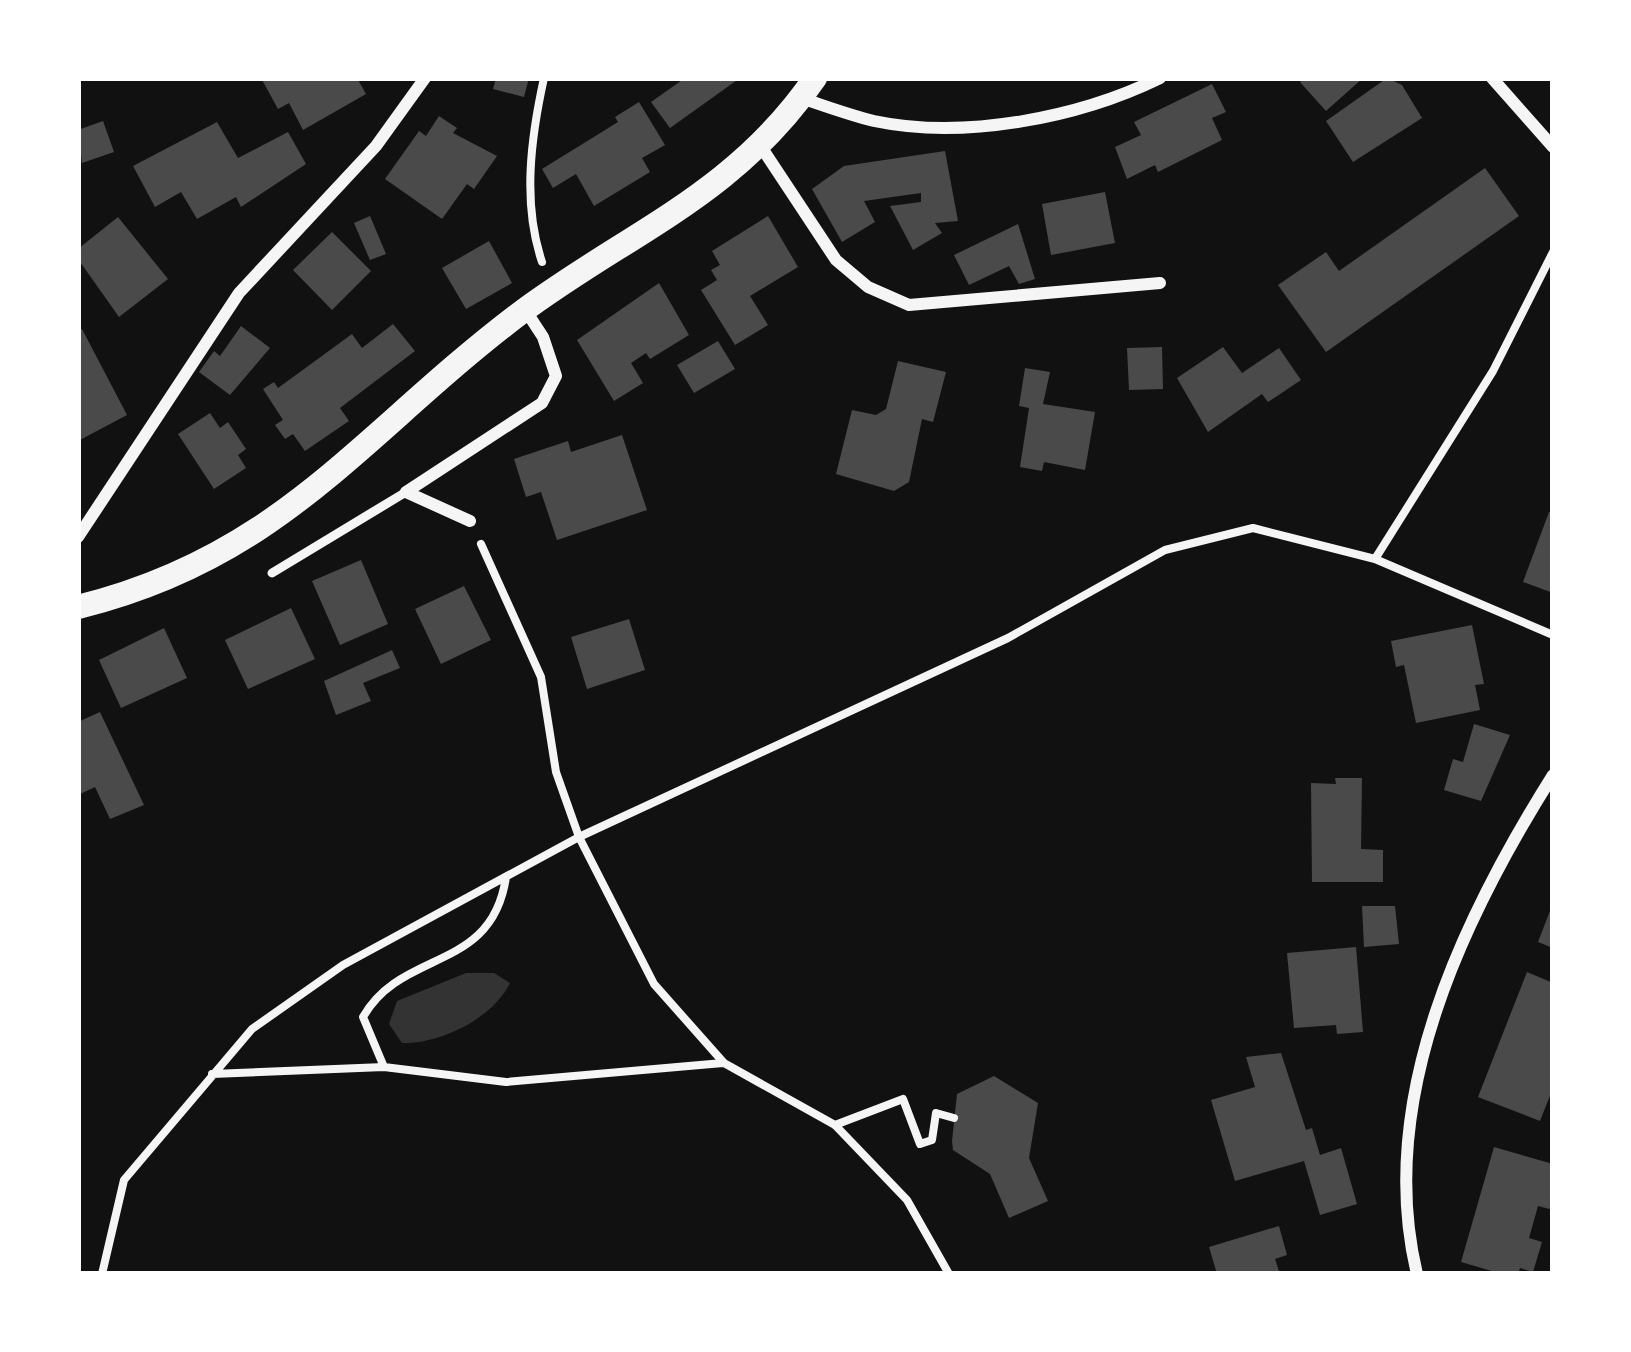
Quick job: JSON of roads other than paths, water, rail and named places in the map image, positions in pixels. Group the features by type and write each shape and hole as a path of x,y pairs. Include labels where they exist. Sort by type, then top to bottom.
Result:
{"main road":[{"path":"78,608 162,583 271,524 525,310 661,225 760,145 808,88"}],"street":[{"path":"78,537 239,293 376,146 425,78"},
{"path":"808,88 872,120 955,125 1089,105 1160,78"},
{"path":"1492,78 1553,147"},
{"path":"760,145 836,260 868,286 909,305 1160,283"},
{"path":"406,492 542,403 556,376 544,337 525,310"},
{"path":"406,492 470,521"},
{"path":"1417,1274 1406,1175 1407,1126 1425,1046 1498,862 1553,775"}],"lane":[{"path":"272,573 406,492"}]}
